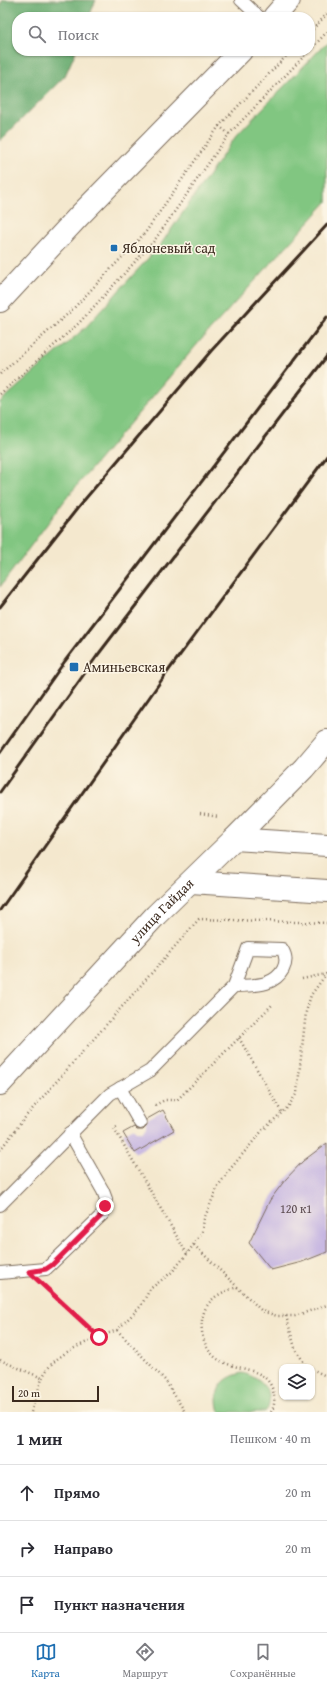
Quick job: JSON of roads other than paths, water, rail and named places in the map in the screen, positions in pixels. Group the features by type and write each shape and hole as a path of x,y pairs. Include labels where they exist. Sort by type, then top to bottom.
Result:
{"street":[{"path":"278,12 289,0"},
{"path":"0,301 79,216 236,56"},
{"name":"улица Гайдая","path":"0,1084 156,915 191,882 304,768 327,741"},
{"path":"234,839 327,845"},
{"path":"191,882 327,891"}],"lane":[{"path":"241,0 254,12"},
{"path":"0,1204 110,1094 150,1071 234,986 248,948 282,949 286,955 286,966 279,975 267,982 254,985 234,986"},
{"path":"120,1088 138,1120"},
{"path":"0,1273 29,1272 46,1269 52,1265 103,1214 106,1199 103,1191 70,1133"}],"railway":[{"path":"0,607 80,505 211,351 327,225"},
{"path":"0,753 65,661 327,317"},
{"path":"0,792 97,656 327,356"},
{"path":"0,910 163,678 327,456"}],"place":[{"name":"Яблоневый сад","path":"114,248"},
{"name":"Аминьевская","path":"74,667"}]}
